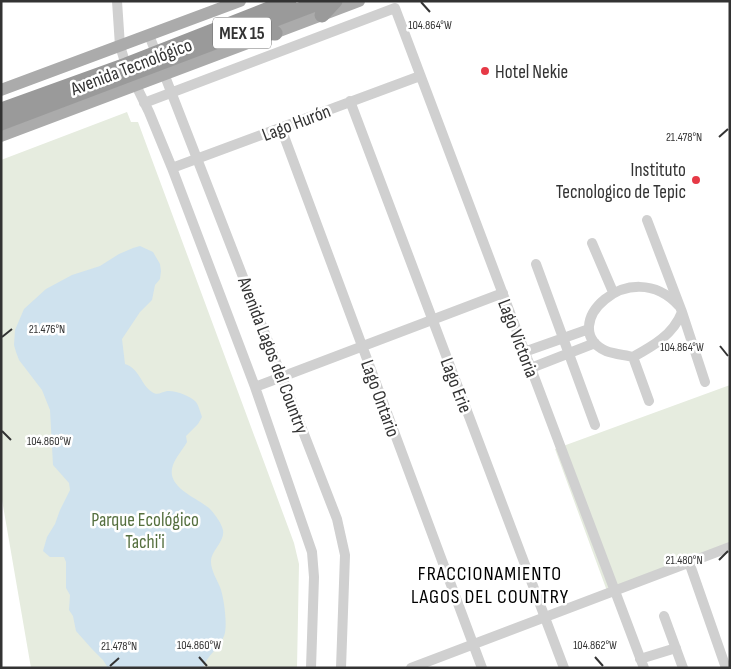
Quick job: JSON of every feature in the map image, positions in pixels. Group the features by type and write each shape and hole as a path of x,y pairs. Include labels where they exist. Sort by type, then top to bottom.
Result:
{"highway":[{"name":"Avenida Tecnológico","path":"161,63 289,1"},
{"path":"322,8 335,1"},
{"name":"Avenida Tecnológico","path":"1,123 250,30 322,8"},
{"path":"250,30 275,33"},
{"name":"Avenida Tecnológico","path":"1,110 131,75"}],"main road":[{"name":"Avenida Tecnológico","path":"1,90 240,1"},
{"name":"Avenida Tecnológico","path":"1,136 131,75 161,63 275,33 322,8 359,1"}],"street":[{"name":"Avenida Lagos del Country","path":"117,1 120,46 172,168 255,387 312,552 314,576 311,668"},
{"name":"Lago Victoria","path":"395,8 642,664"},
{"name":"Avenida Tecnológico","path":"144,103 395,8"},
{"name":"Avenida Lagos del Country","path":"150,35 337,520 345,555 341,668"},
{"name":"Lago Hurón","path":"172,168 420,76"},
{"name":"Lago Erie","path":"350,101 564,668"},
{"name":"Lago Ontario","path":"281,128 482,668"},
{"path":"647,220 705,382"},
{"path":"592,243 613,292"},
{"path":"536,264 595,425"},
{"path":"642,286 659,290 670,296 680,313 670,332 654,346 633,357 606,351 596,343 589,329 589,322 594,311 613,292 642,286"},
{"path":"255,387 502,293"},
{"path":"524,352 589,329"},
{"path":"531,368 596,343"},
{"path":"633,357 649,401"},
{"path":"410,668 730,547"},
{"path":"689,562 726,668"},
{"path":"664,616 683,668"},
{"path":"642,664 676,648"}],"green space":[{"name":"Parque Ecológico Tachi'i","path":"127,112 131,122 138,122 294,543 299,564 297,668 31,668 1,494 1,160"},
{"path":"730,385 730,544 607,591 555,449"}],"water":[{"path":"140,246 153,252 160,264 160,279 155,285 152,300 140,312 122,339 125,364 134,369 148,389 154,393 178,392 194,400 197,404 202,417 186,436 187,442 173,465 173,479 183,491 211,510 220,522 223,532 221,541 211,558 211,565 223,598 226,619 225,632 222,641 207,659 203,668 108,668 76,631 73,616 69,610 70,595 66,588 66,562 64,557 50,557 43,551 47,537 70,490 69,483 53,465 50,410 42,390 19,360 14,345 15,330 24,309 46,289 72,275 100,266 119,254"}],"place":[{"name":"Hotel Nekie","path":"485,71"},
{"name":"Instituto Tecnologico de Tepic","path":"696,180"}],"district":[{"name":"FRACCIONAMIENTO LAGOS DEL COUNTRY","path":"490,584"}]}
